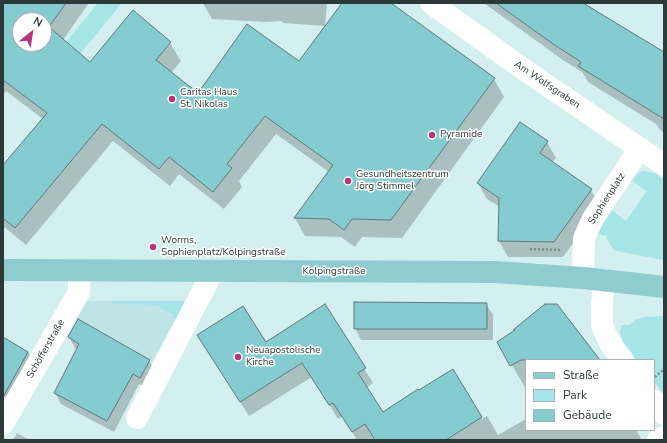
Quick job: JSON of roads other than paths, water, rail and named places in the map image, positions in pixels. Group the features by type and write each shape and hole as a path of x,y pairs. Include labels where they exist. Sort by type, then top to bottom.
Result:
{"main road":[{"name":"Kolpingstraße","path":"3,270 495,272 583,278 664,287"}],"street":[{"name":"Am Wolfsgraben","path":"431,3 526,71 664,165"},
{"name":"Sophienplatz","path":"583,278 584,239 588,229 598,211 640,148"},
{"name":"Schöfferstraße","path":"3,424 79,292 79,271"},
{"path":"137,418 212,271"},
{"path":"604,280 602,325 604,333 622,359"},
{"path":"655,402 664,414"},
{"path":"658,440 664,437"}],"place":[{"name":"Caritas Haus St. Nikolas","path":"172,99"},
{"name":"Pyramide","path":"432,135"},
{"name":"Gesundheitszentrum Jörg Stimmel","path":"348,181"},
{"name":"Worms, Sophienplatz/Kolpingstraße","path":"153,247"},
{"name":"Neuapostolische Kirche","path":"238,357"}]}
